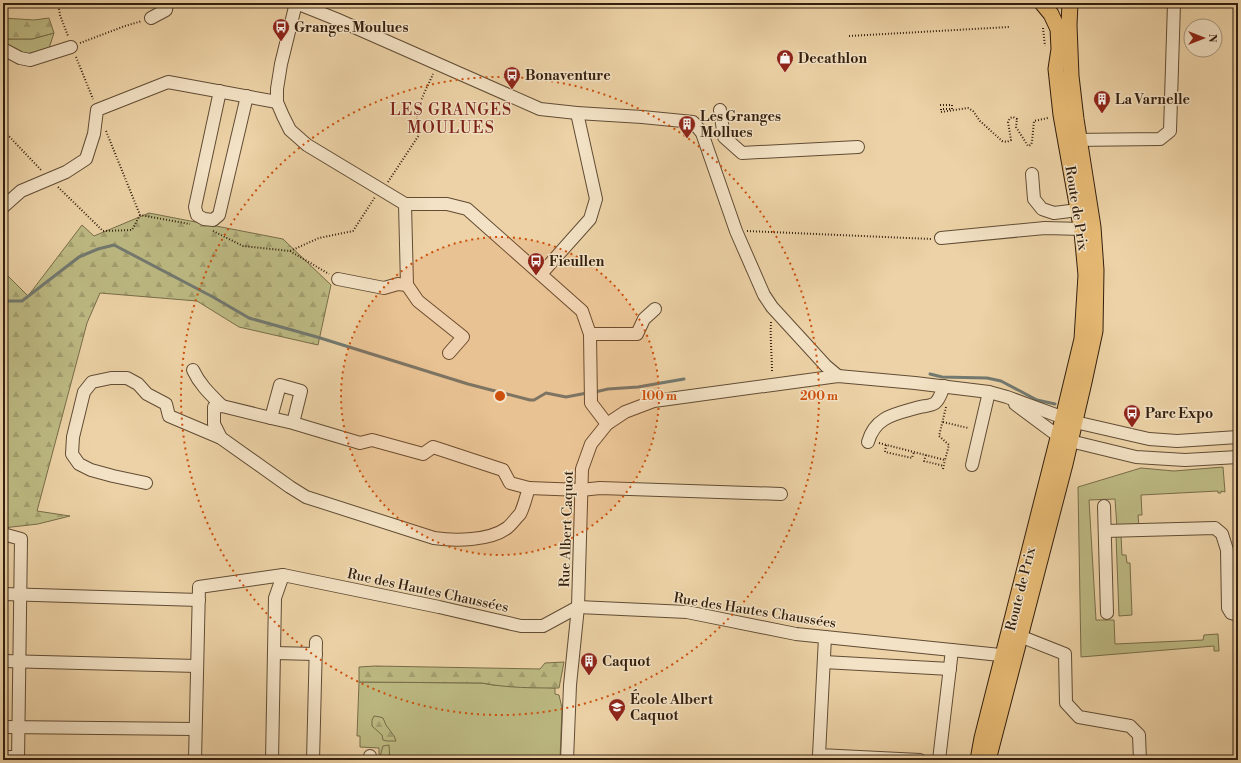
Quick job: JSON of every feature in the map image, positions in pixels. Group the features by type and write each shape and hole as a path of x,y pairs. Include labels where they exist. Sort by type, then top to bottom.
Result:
{"main road":[{"name":"Route de Prix","path":"978,760 1015,634 1064,438 1095,331 1096,270 1087,228 1073,140 1061,115 1056,68 1059,49 1058,29 1051,14 1042,3"},
{"name":"Route de Prix","path":"1070,3 1069,25 1073,140 1078,210 1087,228"},
{"name":"Route de Prix","path":"988,760 1009,656"}],"street":[{"path":"150,18 166,10 167,3"},
{"path":"607,424 591,403 590,334 582,311 467,209 447,204 406,204 381,191 307,145 290,130 277,102 277,89 281,64 296,3 336,19 540,109 693,122 702,133 736,231 764,295 772,308 826,366 838,376"},
{"path":"1073,140 1160,139 1170,131 1174,3"},
{"path":"3,49 20,58 30,60 71,47"},
{"path":"5,202 21,191 66,172 86,159 94,134 97,110 168,82 277,102"},
{"path":"220,91 195,207 197,215 204,219 213,220 219,215 246,96"},
{"path":"720,110 724,137 742,153 858,147"},
{"path":"541,274 590,219 596,199 577,113"},
{"path":"1032,174 1034,199 1042,209 1054,213 1078,210"},
{"path":"406,204 406,285 418,301 464,337 449,353"},
{"path":"941,238 1045,228 1087,228"},
{"path":"338,279 384,288 398,284 406,285"},
{"path":"590,334 637,334 644,319 654,309"},
{"path":"193,370 197,380 203,388 222,406"},
{"name":"Rue Albert Caquot","path":"567,760 570,685 578,607 582,469 591,444 607,424 625,412 654,402 772,384 838,376 989,392 1007,397 1069,420 1148,439 1177,441 1238,437"},
{"path":"146,483 91,470 79,464 72,454 73,437 84,392 92,382 111,378 127,378 138,384 147,394 166,404 169,416 221,438 306,497 434,538 448,540 480,538 507,528 520,513 529,488"},
{"path":"271,418 280,385 301,391 293,423"},
{"path":"868,442 870,434 878,423 895,414 934,404 948,387"},
{"path":"972,465 989,392"},
{"path":"1007,397 1064,438 1136,457 1185,460 1238,457"},
{"path":"221,438 214,424 214,407 222,406 293,423 360,443 372,440 423,454 433,447 503,470 510,483 529,488 581,490 600,488 781,494"},
{"path":"1104,506 1107,613"},
{"path":"1105,531 1215,528 1222,534 1227,550 1228,608 1231,613 1238,615"},
{"path":"3,534 21,539 18,759 3,757"},
{"path":"272,760 275,598 282,575"},
{"name":"Rue des Hautes Chaussées","path":"199,600 199,587 282,575 521,626 543,626 578,607 687,612 796,634 1009,656"},
{"path":"3,594 199,600 195,760"},
{"path":"1015,634 1065,654 1066,703 1079,716 1130,726 1139,735 1140,760"},
{"path":"825,637 819,755 920,760"},
{"path":"274,653 316,648 313,760"},
{"path":"939,760 952,650"},
{"path":"3,661 197,666"},
{"path":"824,662 950,669"},
{"path":"3,726 195,729"}],"path":[{"path":"58,3 60,15 71,47 97,110"},
{"path":"71,47 150,18"},
{"path":"850,36 1009,27"},
{"path":"1043,27 1045,50"},
{"path":"290,251 319,238 353,231 419,135 416,114 438,64"},
{"path":"940,105 952,105 952,108 941,109 941,112 968,108 973,111 980,121 1002,141 1007,142 1011,140 1008,122 1010,118 1013,117 1017,119 1016,128 1028,146 1031,145 1032,142 1034,121 1061,115"},
{"path":"3,130 103,231 132,230 140,215 106,130"},
{"path":"140,215 197,226"},
{"path":"210,230 243,246 290,251 338,279"},
{"path":"736,231 934,239 941,238"},
{"path":"772,308 770,339 772,355 772,384"},
{"path":"943,469 949,445 939,436 943,422 948,387"},
{"path":"943,422 968,428"},
{"path":"868,442 945,460"},
{"path":"886,445 885,452 912,458 914,452"},
{"path":"926,455 924,461 944,466"}],"green space":[{"path":"3,18 34,20 49,18 54,33 32,39 3,39"},
{"path":"54,33 49,48 30,54 16,50 3,43 3,39 32,39"},
{"path":"149,213 283,239 331,285 318,345 239,327 197,301 100,293 87,323 37,511 70,516 38,524 3,528 3,271 28,296 82,225 94,236"},
{"path":"1223,467 1225,492 1221,491 1221,493 1218,493 1218,491 1141,495 1142,515 1138,515 1139,527 1117,528 1115,499 1089,500 1096,620 1114,620 1115,644 1203,640 1204,635 1218,634 1219,651 1214,651 1214,646 1081,657 1078,487 1141,468 1174,471"},
{"path":"1116,535 1121,535 1122,555 1126,555 1127,563 1130,563 1132,615 1119,616"},
{"path":"564,662 559,688 511,687 482,683 359,682 359,667 540,669 545,663"},
{"path":"359,682 482,683 493,685 555,688 555,694 559,695 562,708 560,760 453,760 453,758 432,758 432,760 379,760 379,748 360,747 360,736 357,736"},
{"path":"374,716 383,718 396,741 383,740 382,735 372,726"},
{"path":"389,745 390,760 379,760 383,746"}],"waterway":[{"path":"3,301 22,301 79,257 98,249 114,245 213,297 249,318 317,337 468,384 530,400 534,400 546,393 566,397 587,393"},
{"path":"930,374 942,377 987,378 1001,381 1037,400 1055,404"},
{"path":"595,392 608,389 638,387 684,379"}],"place":[{"name":"Granges Moulues","path":"281,42"},
{"name":"Decathlon","path":"785,73"},
{"name":"Bonaventure","path":"512,90"},
{"name":"La Varnelle","path":"1102,114"},
{"name":"Les Granges Mollues","path":"687,139"},
{"name":"Fieullen","path":"536,276"},
{"name":"Parc Expo","path":"1132,428"},
{"name":"Caquot","path":"589,676"},
{"name":"École Albert Caquot","path":"617,722"}],"district":[{"name":"LES GRANGES MOULUES","path":"451,118"}]}
